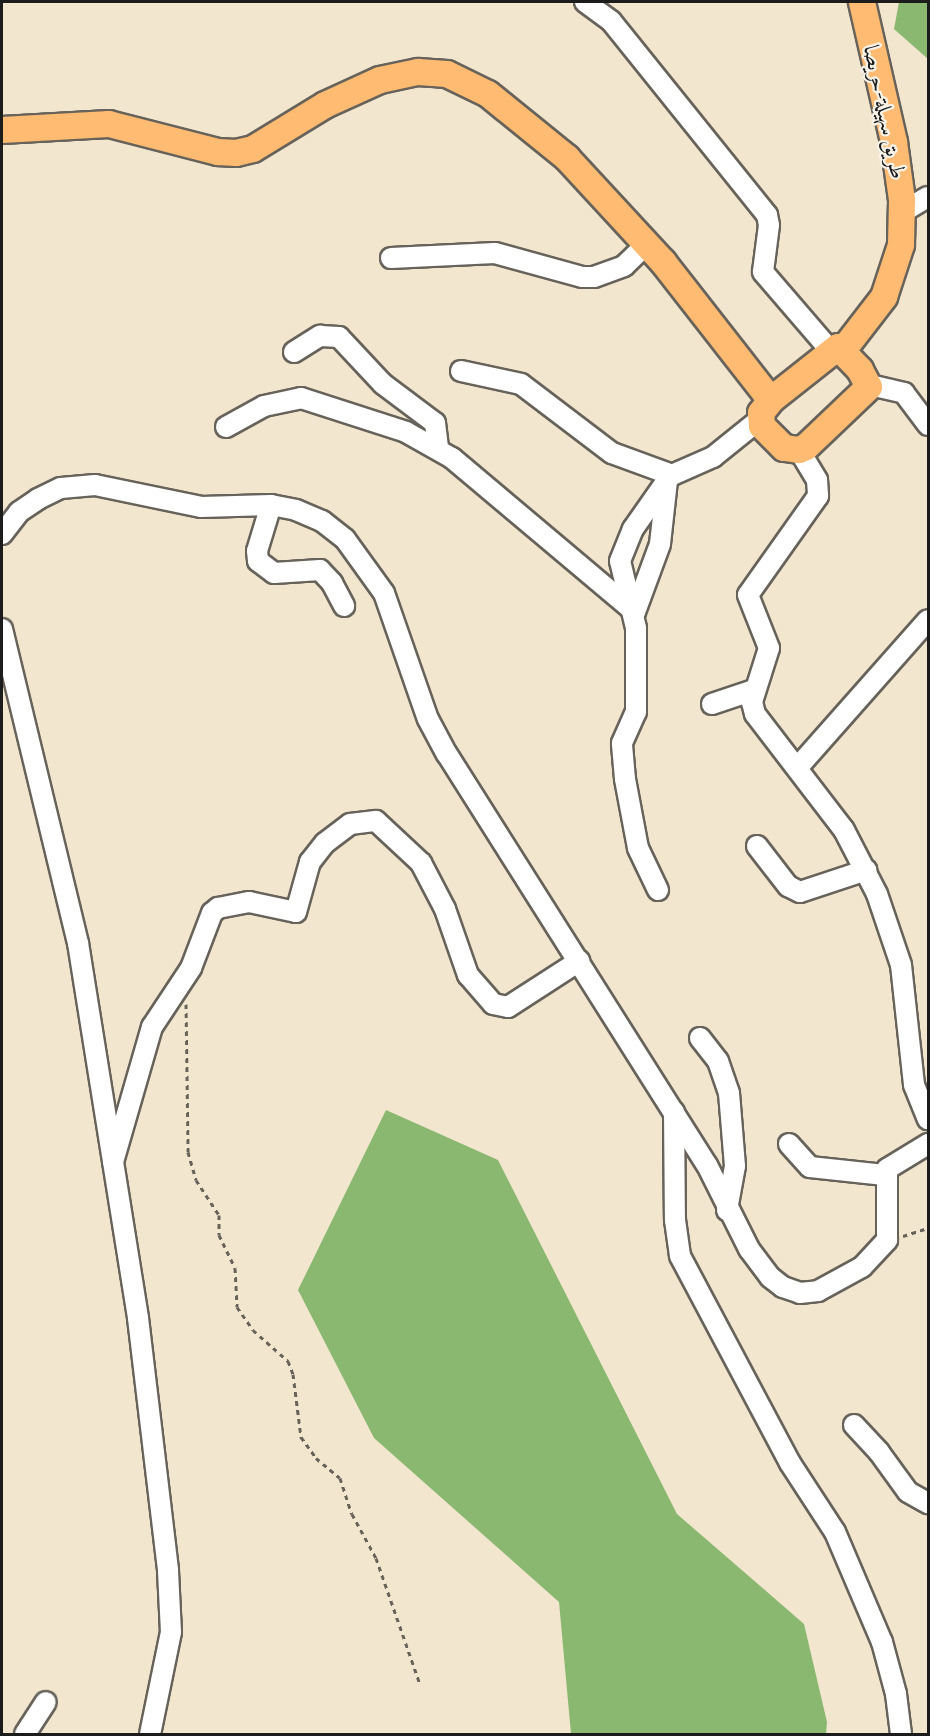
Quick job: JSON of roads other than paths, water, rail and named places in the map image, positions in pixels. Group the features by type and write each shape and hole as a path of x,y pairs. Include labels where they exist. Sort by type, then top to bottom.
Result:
{"main road":[{"name":"طريق سهيلة-حريصا","path":"765,410 837,350 874,315 890,283 901,245 902,213 894,142 862,2"},
{"path":"2,130 110,124 218,152 236,153 253,149 325,105 380,80 418,72 447,74 488,94 567,158 646,245 765,410 780,446 799,450 870,385 837,350"}],"street":[{"path":"585,2 611,21 767,215 770,225 763,272 837,350"},
{"path":"902,213 928,197"},
{"path":"391,258 495,253 582,278 594,278 624,266 646,245"},
{"path":"294,352 320,336 339,337 383,384 435,423 438,449"},
{"path":"461,371 521,384 612,453 670,478"},
{"path":"870,385 904,393 928,425"},
{"path":"226,427 264,406 301,398 406,432 438,449 635,612"},
{"path":"658,890 638,848 623,755 622,743 636,712 635,612 620,561 633,529 670,478 712,457 765,410"},
{"path":"799,450 817,480 818,496 748,595 769,648 754,690 755,714 798,767 843,830 866,870 901,965 914,1085 928,1119"},
{"path":"635,612 660,544 670,478"},
{"path":"2,534 20,512 61,488 95,485 201,507 271,505 322,521 365,563 384,593 428,719 509,857 579,961 707,1165 727,1210 770,1277 800,1293 818,1292 843,1280 887,1240 890,1207 885,1175 887,1169 928,1144"},
{"path":"271,505 257,551 258,561 274,573 320,570 333,583 344,606"},
{"path":"798,767 928,620"},
{"path":"2,629 78,943 111,1167 138,1318 168,1572 171,1632 150,1734"},
{"path":"712,704 754,690"},
{"path":"111,1167 152,1027 186,976 212,913 218,908 249,902 296,912 310,862 325,843 350,824 363,820 388,829 421,863 445,909 468,975 493,1004 508,1007 579,961"},
{"path":"757,846 788,886 800,892 866,870"},
{"path":"700,1038 718,1061 729,1093 735,1166 727,1210"},
{"path":"674,1112 675,1220 680,1256 790,1463 835,1532 882,1642 901,1734"},
{"path":"789,1143 810,1167 885,1175"},
{"path":"854,1425 879,1452 908,1492 928,1503"},
{"path":"25,1734 46,1702"}]}
